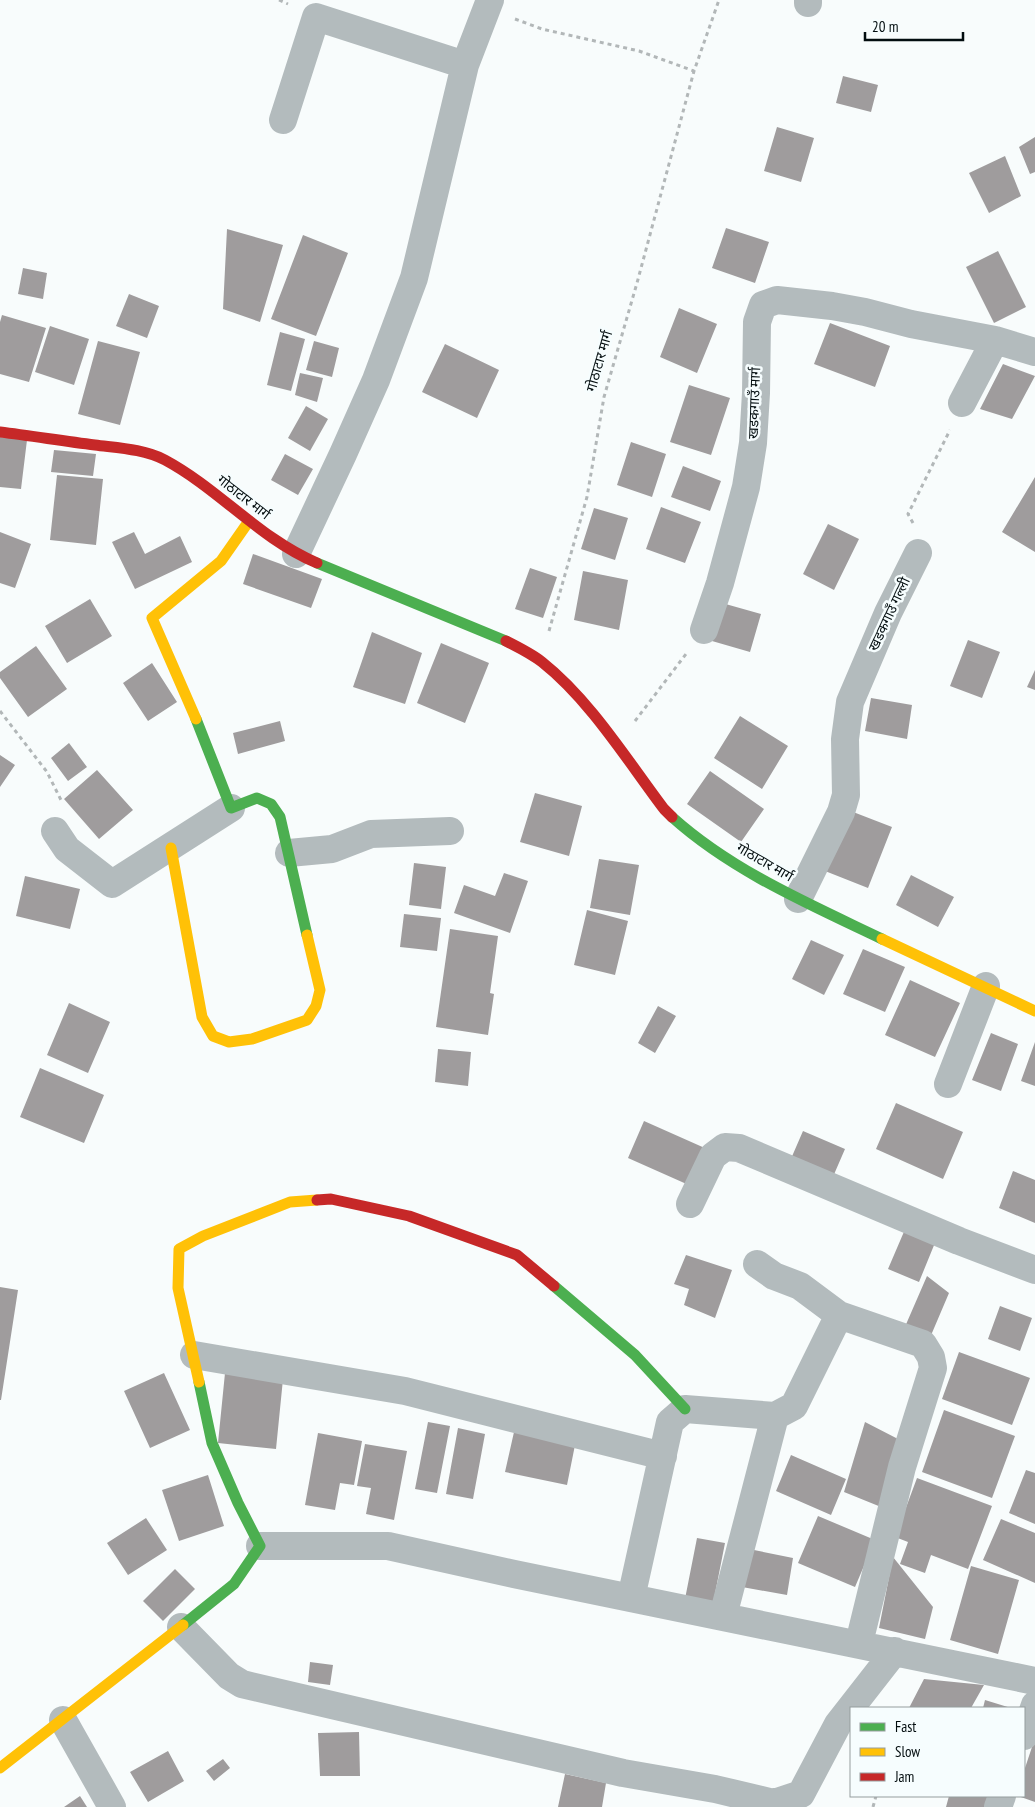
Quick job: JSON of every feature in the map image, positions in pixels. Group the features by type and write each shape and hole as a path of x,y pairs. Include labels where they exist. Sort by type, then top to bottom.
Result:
{"street":[{"path":"296,554 376,380 414,278 465,65 488,4"},
{"path":"283,120 316,17 465,65"},
{"name":"खडकगाउँ मार्ग","path":"704,630 720,583 746,487 753,443 756,393 756,322 763,305 777,300 832,306 911,324 996,340 1035,352"},
{"path":"962,403 996,340"},
{"name":"गोठाटार मार्ग","path":"0,432 132,450 163,459 196,478 249,522 296,554 506,641 541,661 566,683 617,745 664,809 711,849 798,898 1035,1010"},
{"path":"232,808 152,618 221,562 249,522"},
{"name":"खडकगाउँ गल्ली","path":"798,898 846,796 845,739 850,702 888,613 918,554"},
{"path":"55,831 67,849 112,884 232,808 257,798 271,804 280,817 320,990 316,1006 307,1020 252,1039 229,1042 213,1036 202,1017 171,848"},
{"path":"289,853 332,849 371,834 450,831"},
{"path":"948,1084 986,986"},
{"path":"690,1204 713,1156 725,1147 739,1148 959,1241 1035,1270"},
{"path":"260,1546 238,1504 212,1443 178,1288 179,1249 203,1236 290,1202 331,1198 409,1216 517,1255 635,1355 685,1409 775,1416 794,1406 839,1315"},
{"path":"757,1264 774,1276 800,1286 839,1315 923,1344 931,1357 933,1368 902,1467 859,1644"},
{"path":"194,1355 405,1391 663,1456"},
{"path":"631,1598 670,1422 685,1409"},
{"path":"723,1616 775,1416"},
{"path":"260,1546 388,1546 1035,1681"},
{"path":"0,1768 234,1584 260,1546"},
{"path":"181,1627 229,1676 242,1684 623,1773 715,1789 774,1803 801,1794 838,1724 850,1709"},
{"path":"851,1707 895,1651"},
{"path":"1025,1733 1035,1705"},
{"path":"63,1720 112,1807"}],"path":[{"name":"गोठाटार मार्ग","path":"541,661 559,591 587,497 604,397 694,71 719,0"},
{"path":"488,4 542,29 639,52 694,71"},
{"path":"918,554 920,534 908,514 933,467 962,403"},
{"path":"617,745 704,630"},
{"path":"0,711 47,772 69,815 55,831"}],"building":[{"path":"843,76 878,85 871,112 836,103"},
{"path":"777,127 814,138 801,182 764,171"},
{"path":"1035,137 1035,172 1030,174 1019,147"},
{"path":"1005,156 1021,196 989,213 969,173"},
{"path":"726,228 769,242 755,283 712,268"},
{"path":"227,229 283,245 260,322 223,309"},
{"path":"303,235 348,253 316,336 271,319"},
{"path":"998,251 1026,307 994,323 966,267"},
{"path":"23,268 47,273 43,299 18,294"},
{"path":"129,294 159,306 147,338 116,326"},
{"path":"679,308 717,324 697,373 660,357"},
{"path":"2,315 46,328 29,382 0,374 0,322"},
{"path":"830,323 890,346 875,387 814,364"},
{"path":"50,326 89,339 74,385 35,372"},
{"path":"280,332 305,339 291,391 267,385"},
{"path":"98,341 140,352 120,425 78,414"},
{"path":"314,341 339,348 332,377 306,370"},
{"path":"445,344 499,370 477,418 422,392"},
{"path":"1003,364 1035,376 1012,419 980,409"},
{"path":"300,373 323,378 317,402 295,395"},
{"path":"689,385 730,398 711,455 670,442"},
{"path":"306,406 328,419 310,451 288,438"},
{"path":"0,437 27,440 21,489 0,487"},
{"path":"631,442 666,454 652,497 617,485"},
{"path":"54,450 96,454 93,476 51,472"},
{"path":"285,454 313,469 298,495 271,480"},
{"path":"683,466 721,481 710,511 671,497"},
{"path":"57,475 103,479 96,545 50,540"},
{"path":"1035,477 1035,552 1002,532"},
{"path":"661,507 701,522 685,563 646,549"},
{"path":"594,508 628,518 615,560 581,549"},
{"path":"828,524 859,539 834,590 803,574"},
{"path":"0,532 31,544 15,588 0,583"},
{"path":"134,532 145,554 180,536 192,562 135,589 112,542"},
{"path":"253,554 322,579 311,608 243,584"},
{"path":"530,568 557,577 543,618 515,609"},
{"path":"583,571 628,580 619,630 574,620"},
{"path":"90,599 112,636 67,663 45,626"},
{"path":"722,603 761,614 750,652 712,641"},
{"path":"372,632 422,653 405,704 353,687"},
{"path":"968,640 1000,652 982,698 950,686"},
{"path":"441,643 489,663 465,723 417,703"},
{"path":"36,646 67,689 28,717 0,678 0,672"},
{"path":"152,663 177,702 148,721 123,683"},
{"path":"1035,670 1035,690 1027,687"},
{"path":"871,698 912,705 907,739 865,731"},
{"path":"740,716 788,746 762,789 714,758"},
{"path":"280,721 285,741 238,754 233,733"},
{"path":"69,743 87,767 68,781 51,758"},
{"path":"0,755 15,765 0,787"},
{"path":"97,770 133,810 99,839 64,799"},
{"path":"710,771 764,809 741,842 687,804"},
{"path":"535,793 582,806 569,856 520,842"},
{"path":"848,810 892,827 868,888 825,871"},
{"path":"599,859 639,865 630,915 590,908"},
{"path":"414,863 446,867 441,909 409,905"},
{"path":"504,873 528,881 510,933 454,913 464,885 495,896"},
{"path":"911,875 954,897 938,927 896,905"},
{"path":"25,876 80,889 70,929 16,916"},
{"path":"587,910 628,921 615,975 574,965"},
{"path":"404,914 441,918 437,951 400,947"},
{"path":"450,929 498,936 490,993 494,994 488,1035 436,1027"},
{"path":"811,940 844,955 824,995 792,979"},
{"path":"863,949 905,967 885,1012 843,994"},
{"path":"910,980 960,1003 935,1057 885,1035"},
{"path":"69,1003 110,1022 88,1073 47,1055"},
{"path":"658,1006 676,1016 655,1053 638,1043"},
{"path":"991,1033 1018,1044 1001,1091 972,1080"},
{"path":"1035,1042 1035,1086 1021,1081"},
{"path":"438,1049 471,1052 468,1086 435,1082"},
{"path":"40,1068 104,1095 84,1143 20,1117"},
{"path":"896,1103 963,1132 943,1179 876,1149"},
{"path":"644,1121 707,1149 691,1186 628,1158"},
{"path":"803,1131 845,1149 832,1179 790,1161"},
{"path":"1013,1171 1035,1180 1035,1223 999,1208"},
{"path":"909,1220 939,1233 919,1282 888,1269"},
{"path":"686,1255 732,1270 715,1318 684,1305 689,1289 674,1284"},
{"path":"927,1276 949,1293 929,1340 904,1329"},
{"path":"0,1287 18,1290 1,1400 0,1400"},
{"path":"1000,1306 1032,1318 1020,1351 988,1339"},
{"path":"959,1352 1030,1378 1012,1425 942,1399"},
{"path":"164,1373 190,1430 150,1448 124,1391"},
{"path":"225,1373 283,1379 276,1449 218,1443"},
{"path":"944,1410 1015,1436 992,1498 922,1472"},
{"path":"428,1422 450,1426 437,1493 415,1489"},
{"path":"865,1422 898,1439 886,1509 844,1492"},
{"path":"458,1428 485,1434 473,1499 446,1494"},
{"path":"514,1432 575,1445 567,1485 505,1472"},
{"path":"318,1433 362,1441 354,1485 340,1483 335,1510 305,1505"},
{"path":"365,1444 407,1451 394,1520 366,1514 371,1488 357,1486"},
{"path":"791,1455 846,1479 831,1515 776,1491"},
{"path":"1026,1470 1035,1473 1035,1524 1009,1513"},
{"path":"208,1475 224,1526 179,1541 162,1490"},
{"path":"917,1478 992,1506 968,1569 931,1555 925,1573 900,1564 908,1542 895,1537"},
{"path":"818,1516 875,1540 855,1587 798,1563"},
{"path":"146,1518 167,1550 128,1575 107,1543"},
{"path":"1001,1519 1035,1533 1035,1583 983,1560"},
{"path":"697,1538 725,1543 712,1609 684,1604"},
{"path":"749,1549 793,1558 787,1595 742,1587"},
{"path":"893,1557 933,1607 925,1639 879,1628"},
{"path":"971,1566 1019,1580 998,1654 950,1640"},
{"path":"175,1569 195,1589 163,1621 143,1601"},
{"path":"310,1662 333,1665 330,1685 308,1682"},
{"path":"924,1679 984,1685 972,1707 910,1707"},
{"path":"985,1700 1008,1707 983,1707"},
{"path":"359,1732 360,1776 320,1776 318,1733"},
{"path":"1035,1738 1035,1802 1021,1797 1025,1797 1025,1768"},
{"path":"168,1751 184,1781 148,1802 130,1772"},
{"path":"223,1759 230,1768 214,1781 206,1771"},
{"path":"565,1774 606,1783 602,1807 558,1807"},
{"path":"80,1796 87,1807 64,1807"},
{"path":"949,1797 989,1797 985,1807 946,1807"}],"traffic: fast":[{"path":"317,563 506,641"},
{"path":"196,719 231,808 257,798 271,804 280,817 307,935"},
{"path":"672,817 720,854 746,870 799,899 882,939"},
{"path":"554,1286 635,1355 685,1409"},
{"path":"183,1625 234,1584 260,1546 238,1503 212,1443 199,1382"}],"traffic: slow":[{"path":"196,719 152,618 221,561 249,521"},
{"path":"171,848 202,1017 213,1036 229,1042 252,1039 307,1020 316,1006 320,990 307,935"},
{"path":"882,939 1035,1011"},
{"path":"199,1382 178,1288 179,1249 203,1236 290,1202 317,1200"},
{"path":"0,1768 183,1625"}],"traffic: jam":[{"path":"0,432 131,449 157,456 204,485 277,541 317,563"},
{"path":"506,641 529,653 560,677 592,712 664,809 672,817"},
{"path":"317,1200 331,1199 409,1216 517,1255 554,1286"}]}
